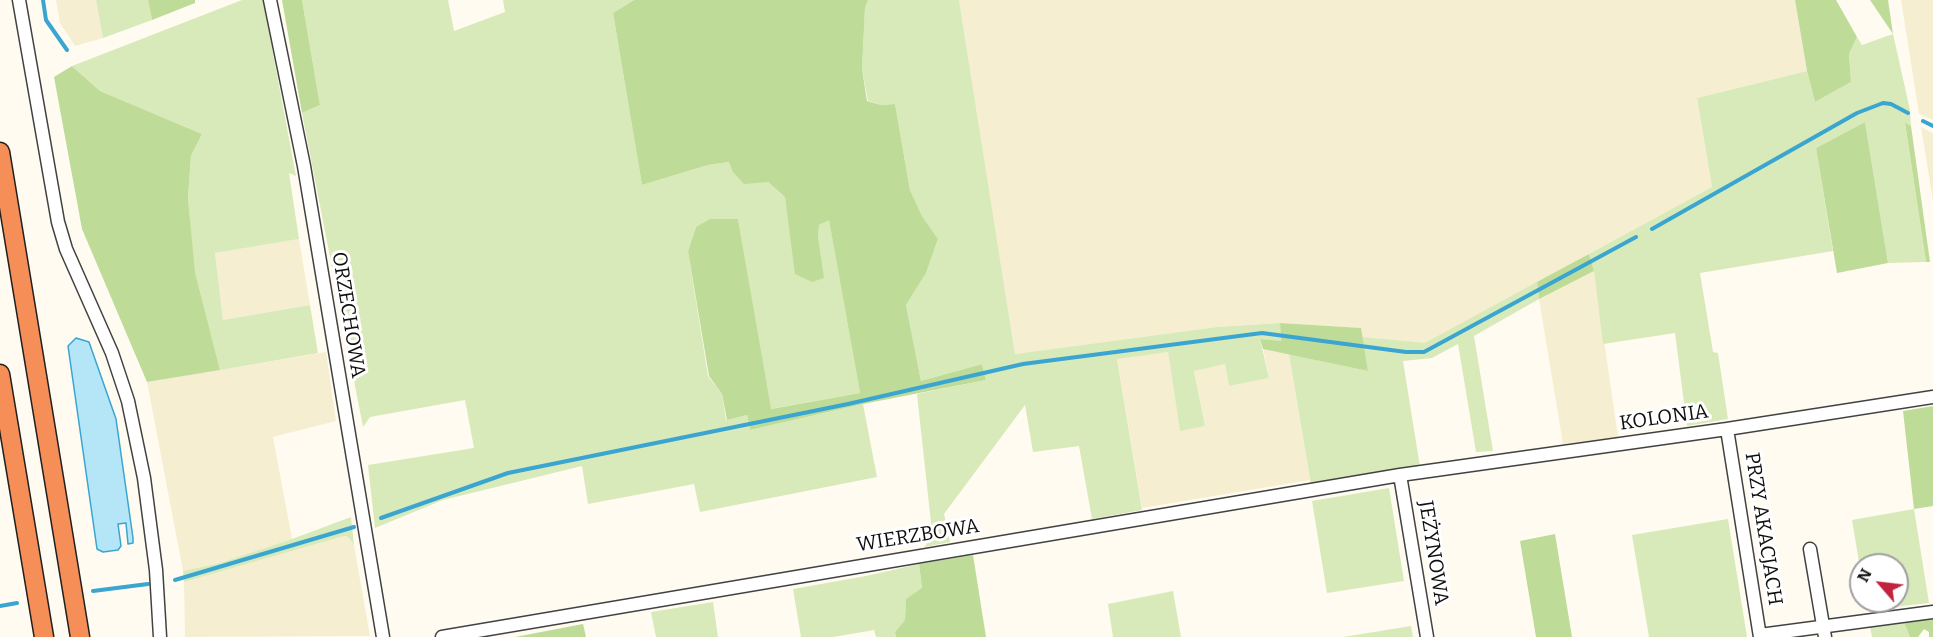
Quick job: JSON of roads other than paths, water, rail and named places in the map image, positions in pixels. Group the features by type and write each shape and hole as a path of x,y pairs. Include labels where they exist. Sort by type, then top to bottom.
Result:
{"highway":[{"path":"0,152 80,637"},
{"path":"0,374 44,637"}],"street":[{"path":"19,0 58,222 66,249 112,353 128,401 144,478 156,570 160,637"},
{"name":"ORZECHOWA","path":"270,0 304,166 383,637"},
{"name":"KOLONIA","path":"1400,475 1933,397"},
{"name":"PRZY AKACJACH","path":"1726,429 1760,636 1824,632 1933,612"},
{"name":"WIERZBOWA","path":"442,637 1400,475"},
{"name":"JEŻYNOWA","path":"1400,475 1427,637"},
{"path":"1810,549 1824,632"}],"water":[{"path":"76,338 89,342 116,419 133,538 133,543 128,544 126,523 118,524 121,546 118,550 103,552 97,549 68,346"}],"waterway":[{"path":"43,0 46,20 67,50"},
{"path":"1652,229 1857,113 1883,103 1891,104 1908,113"},
{"path":"1923,121 1933,126"},
{"path":"381,518 508,473 848,404 1023,364 1262,333 1406,352 1424,352 1636,237"},
{"path":"175,580 354,527"},
{"path":"93,591 148,584"},
{"path":"0,606 17,603"}]}
